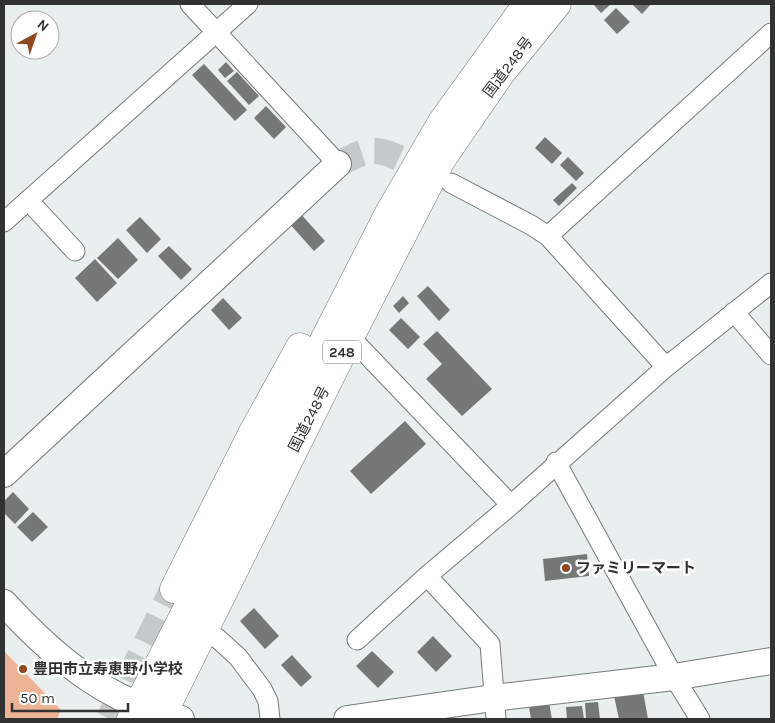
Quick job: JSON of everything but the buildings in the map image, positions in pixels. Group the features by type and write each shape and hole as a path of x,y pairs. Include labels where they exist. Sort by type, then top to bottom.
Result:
{"highway":[{"name":"国道248号","path":"155,715 389,213 442,122 527,4"},
{"name":"国道248号","path":"155,715 202,632 350,337 442,160 501,73 557,4"},
{"name":"248","path":"174,589 252,434 418,138 453,89 482,66"}],"street":[{"path":"4,474 338,164 190,4"},
{"path":"4,222 248,4"},
{"path":"548,236 771,33"},
{"path":"451,184 531,225 548,236 666,366"},
{"path":"28,200 75,251"},
{"path":"357,640 666,366 771,283"},
{"path":"734,312 771,355"},
{"path":"350,337 511,505"},
{"path":"556,462 674,677 700,719"},
{"path":"427,576 490,644 495,709"},
{"path":"4,603 35,636 72,667 108,690 155,715"},
{"path":"202,632 217,638 238,657 262,689 268,701 270,719"},
{"path":"347,719 495,709 771,661"}],"shaded area":[{"path":"4,651 61,710 57,719 4,719"}],"tunnel":[{"path":"338,164 359,154 374,151 389,154 410,163"},
{"path":"110,719 174,589"}],"place":[{"name":"ファミリーマート","path":"566,568"},
{"name":"豊田市立寿恵野小学校","path":"23,669"}]}
